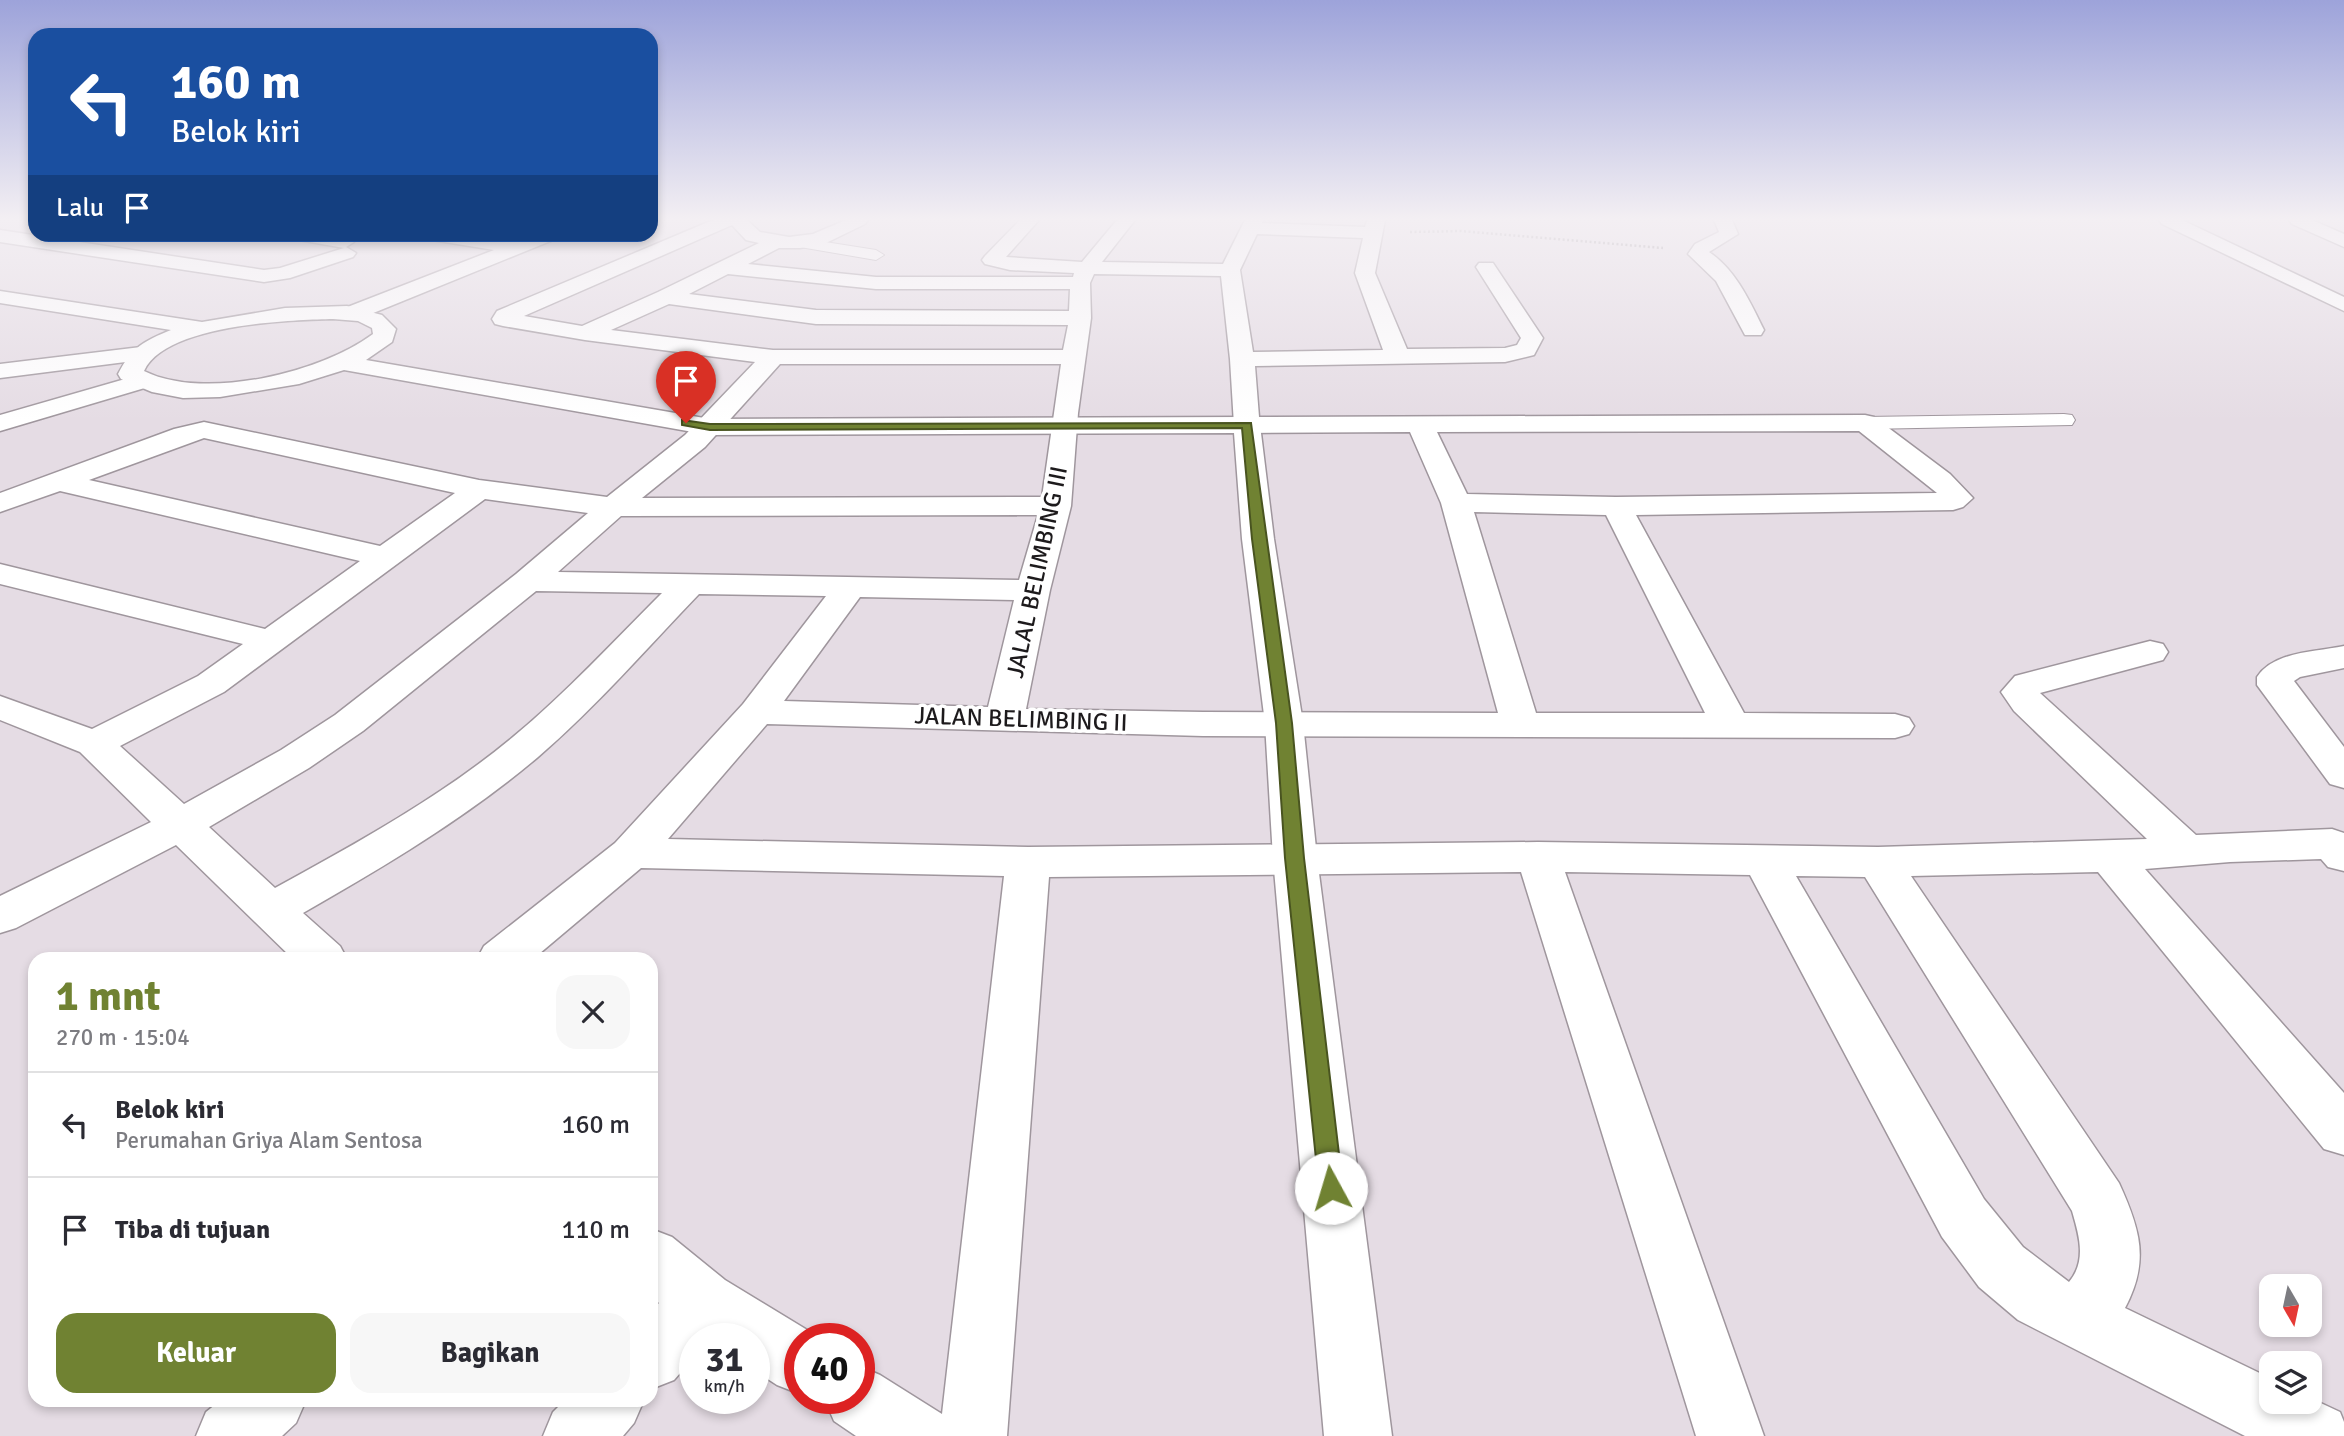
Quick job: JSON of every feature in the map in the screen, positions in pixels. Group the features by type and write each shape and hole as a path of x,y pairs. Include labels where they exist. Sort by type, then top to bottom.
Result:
{"street":[{"path":"353,313 419,287"},
{"path":"576,287 503,319 585,333 773,357 1073,357"},
{"path":"585,333 687,287"},
{"name":"JALAL BELIMBING III","path":"1005,718 1033,590 1056,506 1082,287"},
{"path":"1232,287 1242,359 1258,539 1284,723 1294,858 1358,1436"},
{"path":"1371,287 1398,357"},
{"path":"1242,359 1505,355 1526,350 1532,338 1499,287"},
{"path":"1730,287 1753,330"},
{"path":"2308,287 2344,305"},
{"path":"2314,290 2344,290"},
{"path":"0,297 201,329"},
{"path":"666,297 816,317 1080,318"},
{"path":"283,313 353,313 380,322 385,329 384,337 362,354 343,363 270,383 229,389 191,390 160,388 139,382 130,374 131,365 156,345 201,329 283,313"},
{"path":"0,371 141,355"},
{"path":"0,916 178,826 295,759 349,723 528,581 710,427 773,357"},
{"path":"343,363 710,427 1865,423 1940,480 1958,498 1935,502 1616,506 1455,503"},
{"path":"0,423 139,382"},
{"path":"1420,424 1455,503 1521,726"},
{"path":"0,503 184,435 210,430 479,489 613,507 1056,506"},
{"path":"59,482 386,557"},
{"path":"94,744 211,684 479,489"},
{"path":"1616,506 1730,723"},
{"path":"0,574 268,640"},
{"path":"528,581 850,589 1033,590"},
{"path":"272,910 380,849 504,765 689,585"},
{"path":"510,952 631,853 757,712 850,589"},
{"path":"2151,652 2028,684 2020,692 2027,703 2186,851"},
{"path":"2344,657 2288,668 2275,677 2276,685 2344,775"},
{"path":"0,707 94,744 178,826 316,952"},
{"name":"JALAN BELIMBING II","path":"757,712 1521,726 1730,723 1895,726"},
{"path":"631,853 1028,862 1538,857 1878,862 2110,858 2186,851 2340,848"},
{"path":"1538,857 1730,1436"},
{"path":"2110,858 2344,1132"},
{"path":"1764,859 1963,1219 2001,1267 2040,1299 2316,1436"},
{"path":"972,1436 1028,862"},
{"path":"1878,862 2098,1201 2109,1231 2110,1251 2106,1282 2078,1318"},
{"path":"658,1263 703,1301 784,1352"},
{"path":"658,1349 703,1301"},
{"path":"230,1436 265,1407"},
{"path":"578,1436 605,1407"},
{"path":"875,1409 917,1436"}],"lane":[{"path":"1865,423 2064,420"}],"route":[{"path":"686,423 710,427 1247,425 1258,539 1284,723 1294,858 1331,1188"}]}
